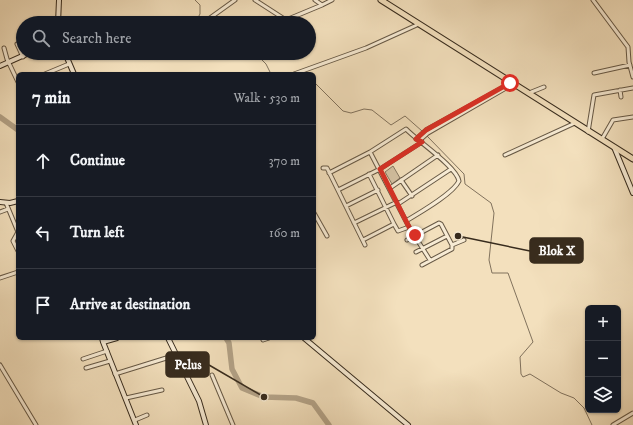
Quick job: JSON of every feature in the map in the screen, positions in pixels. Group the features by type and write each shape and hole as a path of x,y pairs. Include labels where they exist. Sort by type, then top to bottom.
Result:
{"highway":[{"path":"380,0 633,159"}],"street":[{"path":"58,16 59,0"},
{"path":"213,16 235,0"},
{"path":"255,0 280,16"},
{"path":"314,0 322,5"},
{"path":"296,16 332,0"},
{"path":"593,0 628,47 633,77"},
{"path":"300,72 366,48 419,24"},
{"path":"4,48 16,78"},
{"path":"0,66 16,60"},
{"path":"68,60 73,72"},
{"path":"49,72 69,64"},
{"path":"594,73 630,65"},
{"path":"338,190 380,169 419,140 423,134 512,84"},
{"path":"528,94 544,87"},
{"path":"588,132 593,96 633,88"},
{"path":"620,90 621,96"},
{"path":"602,140 612,121 633,117"},
{"path":"505,155 574,123"},
{"path":"329,173 370,152 404,129 438,155 459,179 456,186 406,221"},
{"path":"614,147 633,193"},
{"path":"370,152 398,203 409,227 430,260"},
{"path":"390,188 438,155"},
{"path":"323,168 326,168 329,173 365,245"},
{"path":"354,223 412,196 451,170"},
{"path":"370,174 398,231 409,227"},
{"path":"401,180 412,196"},
{"path":"346,206 378,190"},
{"path":"0,202 6,203 16,201"},
{"path":"6,203 16,227"},
{"path":"0,212 8,209"},
{"path":"316,217 327,236"},
{"path":"407,240 440,223 452,245 451,250 422,265"},
{"path":"363,240 394,224"},
{"path":"16,236 13,241 16,247"},
{"path":"416,252 447,236"},
{"path":"452,245 464,240"},
{"path":"0,278 16,273"},
{"path":"103,340 136,425"},
{"path":"169,340 199,401 206,425"},
{"path":"306,340 408,425"},
{"path":"83,359 107,351"},
{"path":"115,374 176,355"},
{"path":"86,368 110,361"},
{"path":"0,365 36,425"},
{"path":"212,375 233,425"},
{"path":"126,398 162,390"},
{"path":"613,425 633,413"},
{"path":"134,420 147,415"}],"shaded area":[{"path":"393,166 400,178 392,184 385,172"}],"waterway":[{"path":"195,0 200,5 199,16"},
{"path":"262,60 270,72"},
{"path":"316,84 343,111 351,113 364,109 372,110 391,125 405,116 422,131"},
{"path":"0,117 16,129"},
{"path":"427,136 464,174 465,184 491,203 494,213 489,260 492,273 508,273 533,342 520,357 521,374 523,377 530,374 561,393 574,398 584,408 592,425"},
{"path":"227,340 229,343 232,369 242,388 264,397 296,398 313,403 329,425"}],"place":[{"name":"Blok X","path":"458,236"},
{"name":"Pelus","path":"264,397"}],"route":[{"path":"415,235 409,227 380,169 422,142 416,139 426,130 510,83"}]}
